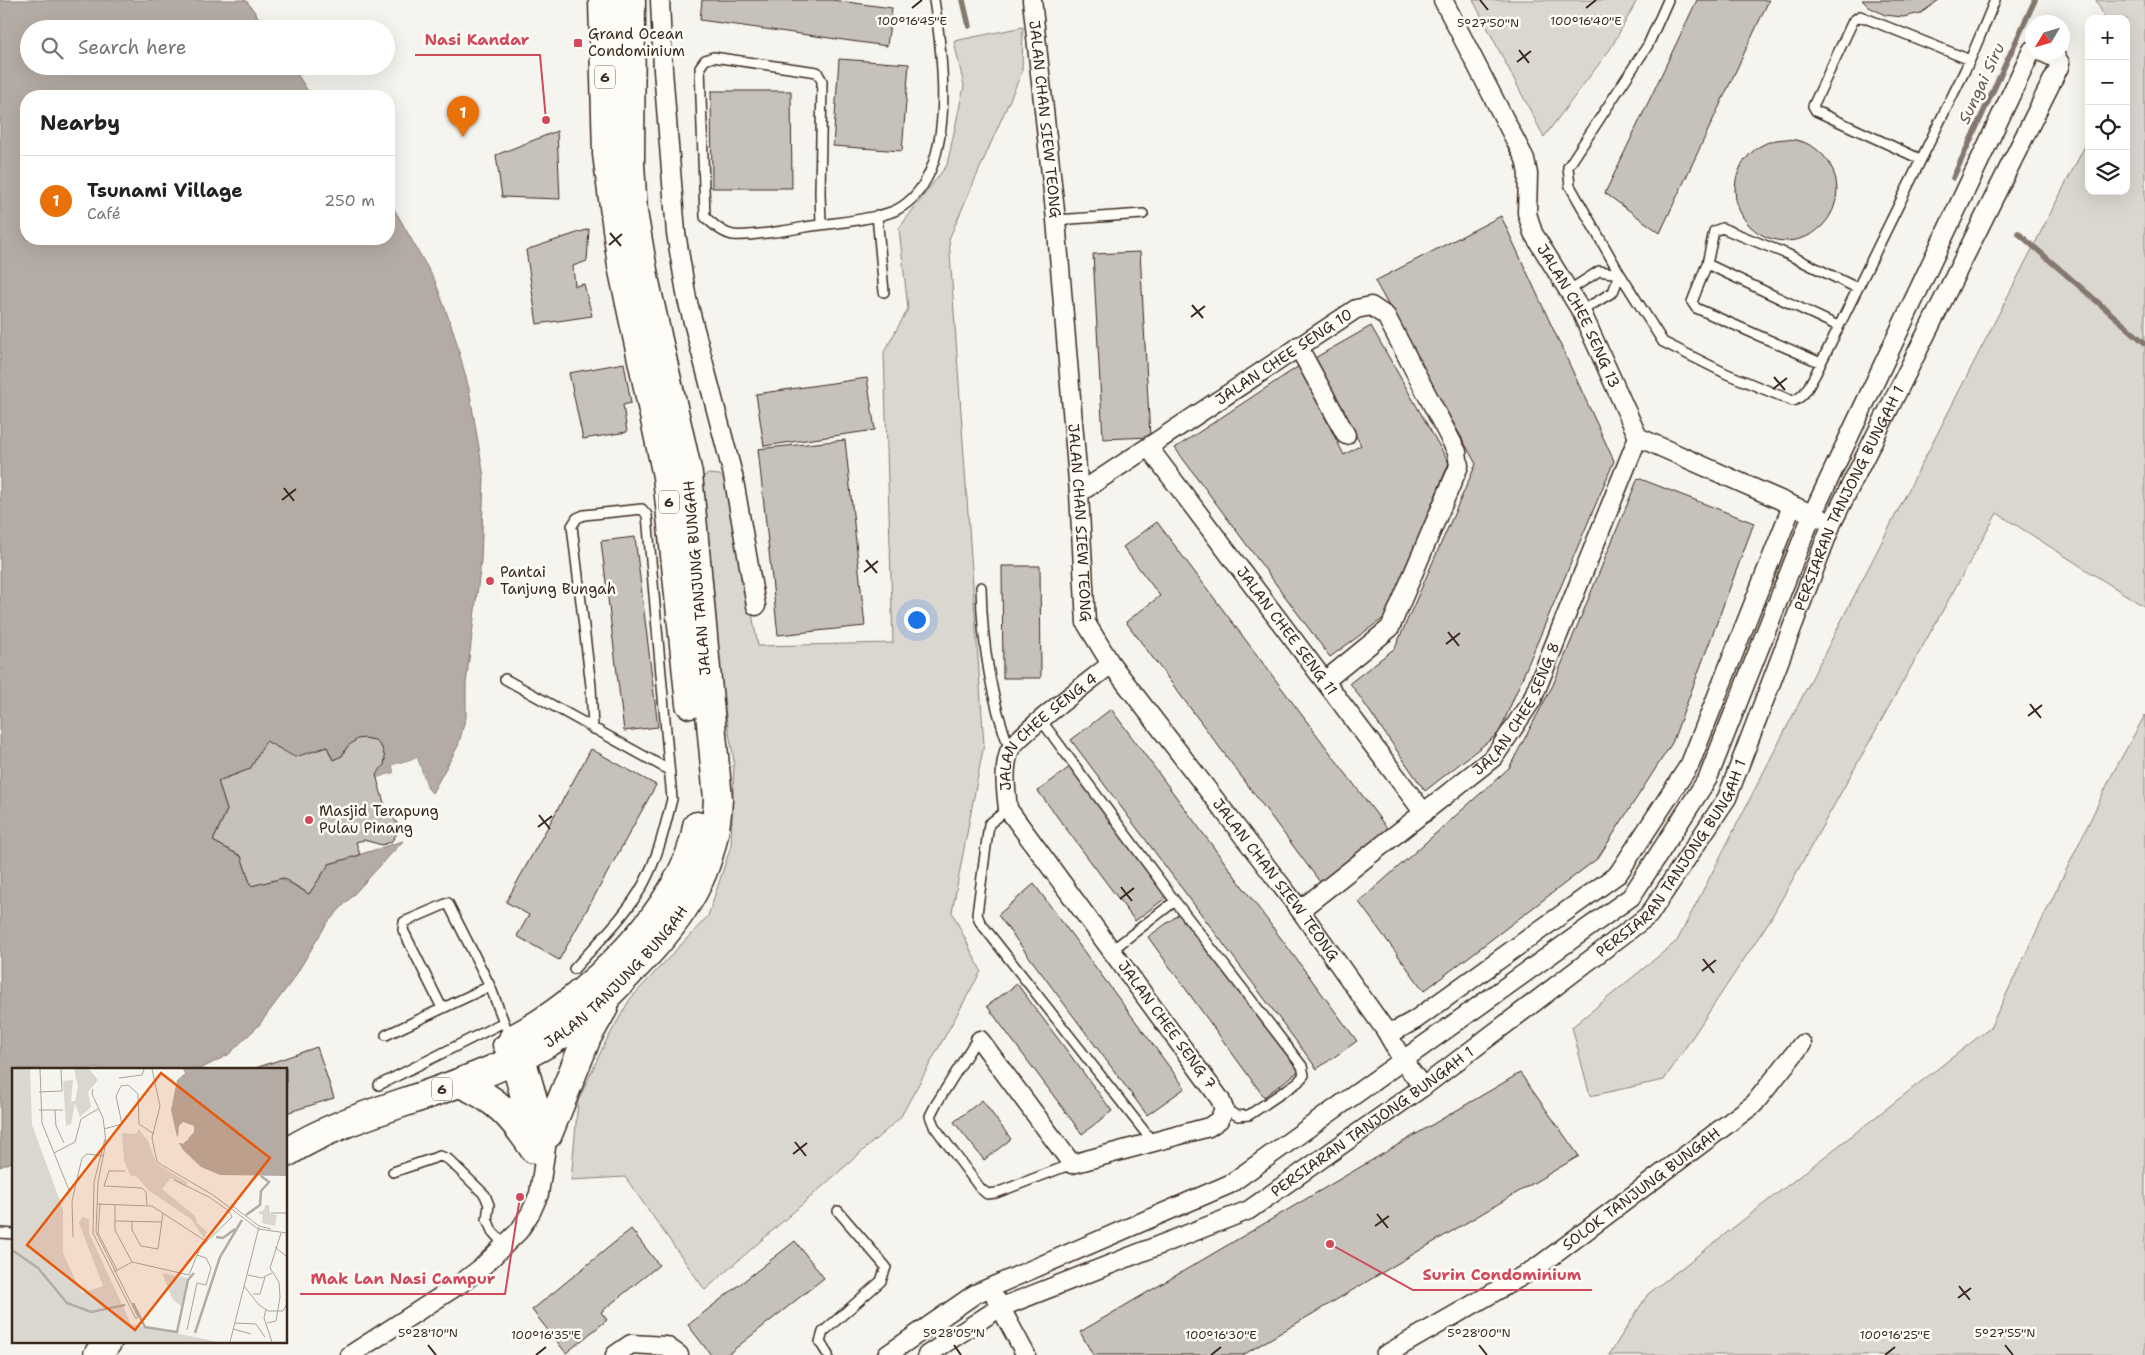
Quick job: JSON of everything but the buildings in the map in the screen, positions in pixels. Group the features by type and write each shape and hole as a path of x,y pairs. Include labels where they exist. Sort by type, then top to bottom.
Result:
{"main road":[{"name":"JALAN TANJUNG BUNGAH","path":"511,1041 538,1026 566,1006 610,966 643,930 671,894 691,853 699,816 700,789 662,548 667,476 622,266 607,154 603,0"},
{"name":"JALAN TANJUNG BUNGAH","path":"511,1041 564,1032 598,1005 623,979 665,934 687,905 710,853 717,824 718,799 688,474 645,282 633,212 630,164 633,6"},
{"path":"460,1083 479,1091 501,1106 541,1141 587,1037 623,979"},
{"name":"6","path":"288,1152 300,1144 373,1113 460,1083 511,1041"},
{"name":"6","path":"288,1141 332,1119 511,1041"},
{"path":"98,1355 107,1342"},
{"path":"109,1355 119,1342"}],"street":[{"path":"660,0 663,70 676,233 687,299 733,476 756,606"},
{"name":"JALAN CHAN SIEW TEONG","path":"1032,0 1056,220 1079,493 1086,623 1111,664 1300,910 1386,1031 1403,1061 1423,1087"},
{"name":"JALAN CHEE SENG 13","path":"1443,0 1524,159 1528,174 1527,213 1533,234 1580,311 1638,437"},
{"name":"PERSIARAN TANJONG BUNGAH 1","path":"887,1355 975,1294 1230,1184 1631,897 1708,778 1812,515 2027,60"},
{"name":"PERSIARAN TANJONG BUNGAH 1","path":"927,1355 1000,1308 1249,1210 1423,1087 1649,915 1727,798 1832,523 2059,67 2060,63 2058,60"},
{"name":"JALAN CHEE SENG 10","path":"1079,493 1356,309 1371,306 1386,316 1457,452 1459,466 1390,628 1326,680"},
{"path":"1298,346 1346,435"},
{"path":"1638,437 1832,523"},
{"name":"JALAN CHEE SENG 8","path":"1300,910 1494,757 1532,700 1638,437"},
{"name":"JALAN CHEE SENG 11","path":"1149,448 1326,680 1424,813"},
{"name":"PERSIARAN TANJONG BUNGAH 1","path":"1386,1031 1397,1030 1415,1020 1618,874 1690,764 1792,506"},
{"name":"JALAN CHEE SENG 4","path":"1008,809 1005,769 1010,750 1041,720 1111,664"},
{"name":"JALAN CHEE SENG 7","path":"1008,809 1220,1099 1224,1109"},
{"path":"1415,1020 1431,1041"},
{"path":"980,1040 1072,1164 1209,1127 1219,1120 1224,1109"},
{"path":"350,1355 460,1284 505,1246 519,1231 532,1212 539,1194 541,1141 511,1041"},
{"name":"SOLOK TANJUNG BUNGAH","path":"1385,1355 1536,1268 1559,1251 1754,1104 1802,1044"},
{"path":"991,1287 1000,1308 1026,1355"},
{"path":"615,1355 631,1344 666,1346 679,1355"}],"lane":[{"path":"821,224 822,81 818,72 713,57 706,60 700,67 705,217 719,229 734,235 821,224 897,210 910,200 931,168 940,139 943,114 942,85 934,0"},
{"path":"1668,0 1648,45 1568,167 1570,186 1620,274 1663,342 1727,374 1793,401 1799,399 1806,392 1821,363 1970,60 1995,0"},
{"path":"1920,160 1816,111 1813,106 1852,21 1860,16 1970,60"},
{"path":"1056,220 1143,214"},
{"path":"877,215 884,292"},
{"path":"1821,363 1696,308 1692,302 1693,295 1707,264 1714,231 1722,228 1787,254 1857,288"},
{"path":"1707,264 1838,326"},
{"path":"1568,291 1599,272 1620,274"},
{"path":"1580,311 1614,292 1620,274"},
{"path":"574,969 618,921 644,883 661,839 672,800 669,770 662,548 647,515 642,509 584,515 576,518 572,526 591,686 593,729"},
{"path":"982,587 982,616 987,654 1000,722 1010,750"},
{"path":"505,679 669,770"},
{"path":"1041,720 1175,901 1302,1066 1304,1075 1298,1082 1249,1115 1238,1116 1224,1109"},
{"path":"1008,809 990,824 977,914 980,922 1152,1141"},
{"path":"1112,950 1175,901"},
{"path":"379,1086 511,1041 490,986 448,902 410,918 404,922 403,930 442,1008"},
{"path":"386,1036 490,986"},
{"path":"980,1040 973,1045 930,1116 934,1126 980,1188 986,1194 996,1193 1072,1164"},
{"path":"393,1172 440,1156 448,1159 485,1195 489,1205 487,1220 492,1231 505,1246"},
{"path":"828,1355 820,1342 823,1332 881,1281 886,1267 838,1211"}],"shaded area":[{"path":"0,0 246,0 260,20 20,20 20,75 298,75 307,90 20,90 20,245 395,245 395,211 435,281 454,333 469,389 484,477 481,561 466,684 466,717 458,746 432,793 427,787 417,758 393,765 394,773 377,778 347,747 342,756 333,760 327,747 295,757 227,810 213,841 309,894 329,864 403,841 327,923 294,978 259,1025 228,1055 202,1068 12,1068 12,1162 0,1167"},
{"path":"1473,0 1637,0 1611,48 1544,137"},
{"path":"2096,0 2145,0 2145,607 1997,513 1770,920 1664,1080 1590,1096 1572,1027 1677,941 2085,146 2085,195 2130,195 2130,15 2103,15"},
{"path":"1023,27 1022,72 949,239 984,744 952,912 981,971 900,1118 705,1290 625,1177 571,1180 578,1101 604,1045 630,999 708,916 731,846 734,761 705,597 699,478 709,474 720,475 728,485 758,646 893,643 884,352 908,309 899,228 947,165 964,86 954,41"},
{"path":"2145,715 2145,1355 1609,1355 1648,1294 1990,1028 2112,775"}],"pier":[{"name":"Masjid Terapung Pulau Pinang","path":"357,739 375,740 384,765 376,775 377,778 394,773 393,765 417,758 427,787 425,788 416,761 396,767 395,775 377,781 328,862 359,851 360,855 329,864 309,894 283,878 251,886 241,856 213,841 227,810 218,781 250,769 266,741 295,756 327,747 333,760 342,756 347,747"}],"waterway":[{"path":"963,0 969,26"},
{"name":"Sungai Siru","path":"1953,178 2035,0"},
{"name":"Sungai Siru","path":"2018,233 2145,343"}],"place":[{"name":"Grand Ocean Condominium","path":"578,43"},
{"name":"Nasi Kandar","path":"546,120"},
{"name":"Tsunami Village","path":"463,137"},
{"name":"Pantai Tanjung Bungah","path":"490,581"},
{"name":"Masjid Terapung Pulau Pinang","path":"309,820"},
{"name":"Mak Lan Nasi Campur","path":"520,1197"},
{"name":"Surin Condominium","path":"1330,1244"}]}
